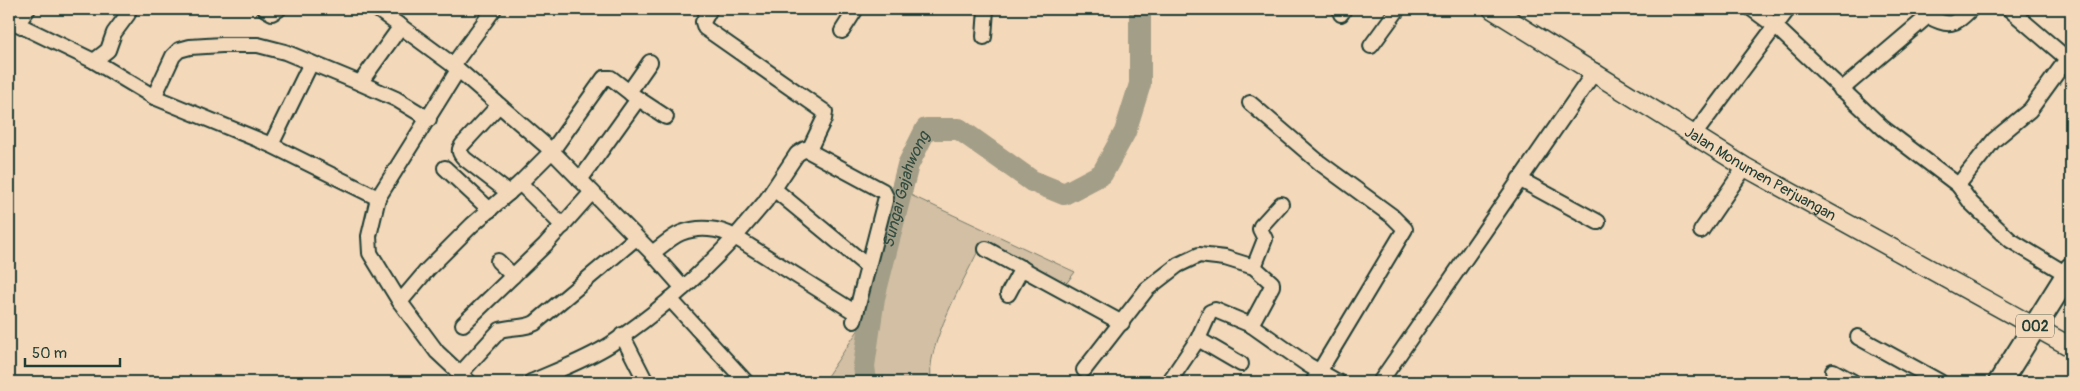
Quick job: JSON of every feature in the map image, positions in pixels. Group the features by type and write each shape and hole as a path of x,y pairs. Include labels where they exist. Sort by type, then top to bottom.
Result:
{"main road":[{"name":"002","path":"2000,382 2069,272"}],"street":[{"path":"28,9 13,22 94,61 154,97 271,145 378,198"},
{"path":"265,9 272,13 279,9"},
{"path":"377,9 456,68 552,151 652,253 683,288"},
{"path":"494,9 456,68 429,119 378,198 369,236 370,253 400,302 437,352 465,378 500,330 525,327 535,323 636,238"},
{"path":"710,9 703,22 705,28 825,112 824,119 809,150"},
{"path":"842,31 856,9"},
{"path":"984,37 986,9"},
{"path":"1371,46 1398,9"},
{"name":"Jalan Monumen Perjuangan","path":"1492,9 1745,167 2071,347"},
{"path":"1752,9 1775,26 1883,128 1958,185 1971,203 2010,240 2069,272"},
{"path":"1694,135 1788,9"},
{"path":"1841,90 1928,16 1947,24 1955,23 1971,9"},
{"path":"1958,185 1994,140 2030,110 2069,60 2015,11"},
{"path":"94,61 108,50 119,24 128,14"},
{"path":"360,83 401,26"},
{"path":"154,97 173,56 179,50 190,47 258,45 285,52 360,83 396,99 429,119"},
{"path":"580,180 634,96 650,62"},
{"path":"271,145 311,63"},
{"path":"1380,382 1594,71"},
{"path":"400,302 428,269 552,151 604,78 611,78 666,117"},
{"path":"1250,103 1320,162 1392,216 1405,228 1316,377"},
{"path":"499,105 463,144 459,151 465,159 509,193"},
{"path":"531,382 609,345 683,288 706,268 735,237 774,189 800,151 809,150 883,191 886,197 855,317 735,237 726,232 714,229 681,233 652,253"},
{"path":"1701,231 1745,167"},
{"path":"445,168 490,210"},
{"path":"1519,179 1598,222"},
{"path":"520,183 563,226"},
{"path":"774,189 867,266"},
{"path":"463,324 563,226 592,192"},
{"path":"1254,267 1265,238 1260,229 1261,226 1281,204"},
{"path":"986,249 1122,324"},
{"path":"1084,370 1122,324 1147,289 1178,265 1190,259 1206,255 1254,267 1273,284 1251,325"},
{"path":"498,261 513,276"},
{"path":"1008,294 1022,268"},
{"path":"670,299 746,382"},
{"path":"1169,382 1198,339 1212,311 1251,325 1316,377 1338,382"},
{"path":"622,335 646,382"},
{"path":"1858,336 1940,382"},
{"path":"1198,339 1241,364"},
{"path":"1833,371 1852,382"}],"shaded area":[{"path":"902,191 1075,272 1065,285 982,243 957,292 940,332 931,368 932,382 823,382 876,304"}],"waterway":[{"name":"Sungai Gajahwong","path":"866,382 864,366 874,298 908,165 926,129 959,129 1032,181 1064,194 1102,174 1125,132 1140,84 1140,9"}]}
